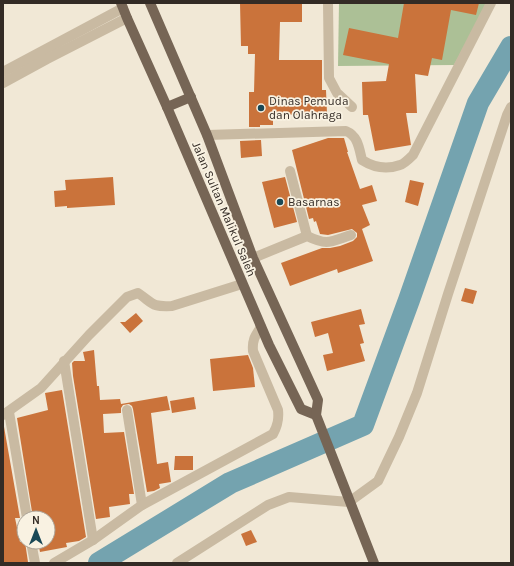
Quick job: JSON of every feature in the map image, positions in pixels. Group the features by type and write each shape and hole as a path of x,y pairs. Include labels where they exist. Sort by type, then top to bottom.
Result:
{"main road":[{"name":"Jalan Sultan Malikul Saleh","path":"150,3 207,134 253,258 318,400 317,419 374,563"},
{"name":"Jalan Sultan Malikul Saleh","path":"122,5 168,107 261,327 301,409 317,419"},
{"path":"168,107 191,97"}],"street":[{"path":"328,3 329,78 337,93 352,107"},
{"path":"207,134 346,131 352,133 356,138 362,160 372,166 389,168 401,165 412,155 491,3"},
{"path":"3,72 122,5"},
{"path":"3,83 127,18"},
{"path":"177,563 268,505 289,497 349,502 378,480 418,394 448,294 511,107"},
{"path":"290,170 307,236"},
{"path":"253,258 307,236 320,242 330,243 351,235"},
{"path":"25,510 6,414 41,388 64,361 127,297 138,293 150,304 159,307 172,306 242,284"},
{"path":"54,563 93,540 142,505 273,434 278,426 278,410 253,351 252,343 261,327"},
{"path":"64,361 93,540"},
{"path":"128,410 142,505"},
{"path":"33,550 35,563"}],"green space":[{"path":"339,3 488,3 454,65 338,66"}],"building":[{"path":"240,3 302,3 302,22 280,22 279,60 322,60 322,90 326,90 327,114 273,115 273,125 249,127 249,92 254,92 255,54 248,54 248,46 241,46"},
{"path":"404,3 479,3 476,15 451,10 442,60 432,58 428,76 415,74 417,113 406,113 411,145 375,151 368,115 363,115 362,82 386,81 389,64 343,55 349,28 398,38"},
{"path":"328,138 344,138 347,152 360,189 372,185 377,201 362,205 370,225 362,229 373,261 338,273 337,269 290,286 281,263 322,248 340,246 353,241 357,237 357,233 352,229 328,235 320,234 316,221 314,222 313,218 309,219 292,150"},
{"path":"261,140 262,156 241,158 240,141"},
{"path":"113,177 115,205 67,208 67,206 55,207 54,191 66,190 65,180"},
{"name":"Basarnas","path":"285,177 297,222 274,228 262,182"},
{"path":"410,180 424,183 418,206 405,202"},
{"path":"465,288 477,291 473,304 461,301"},
{"path":"361,309 365,324 359,325 364,343 360,344 365,361 327,371 323,355 333,353 328,333 315,337 311,322"},
{"path":"136,313 143,321 130,333 120,322 125,322"},
{"path":"94,350 97,386 99,386 100,400 120,399 121,404 167,396 170,410 151,413 157,464 168,462 171,482 159,484 160,488 147,492 132,406 129,404 123,405 121,408 121,413 103,414 104,433 124,432 134,494 129,494 130,504 109,507 110,517 96,519 72,363 74,361 85,361 83,352"},
{"path":"248,355 253,368 255,387 213,391 210,359"},
{"path":"62,390 86,537 79,541 66,543 67,547 56,549 56,510 32,510 17,418 48,410 45,393"},
{"path":"194,397 196,409 172,413 170,401"},
{"path":"3,421 19,510 16,510 15,518 16,550 26,550 28,562 3,563"},
{"path":"175,456 193,456 193,470 174,470"},
{"path":"251,530 257,542 246,546 241,534"},
{"path":"40,550 51,550 40,552"}],"waterway":[{"path":"99,563 230,483 363,425 409,300 478,103 511,47"}],"place":[{"name":"Dinas Pemuda dan Olahraga","path":"261,108"},
{"name":"Basarnas","path":"280,202"}]}
